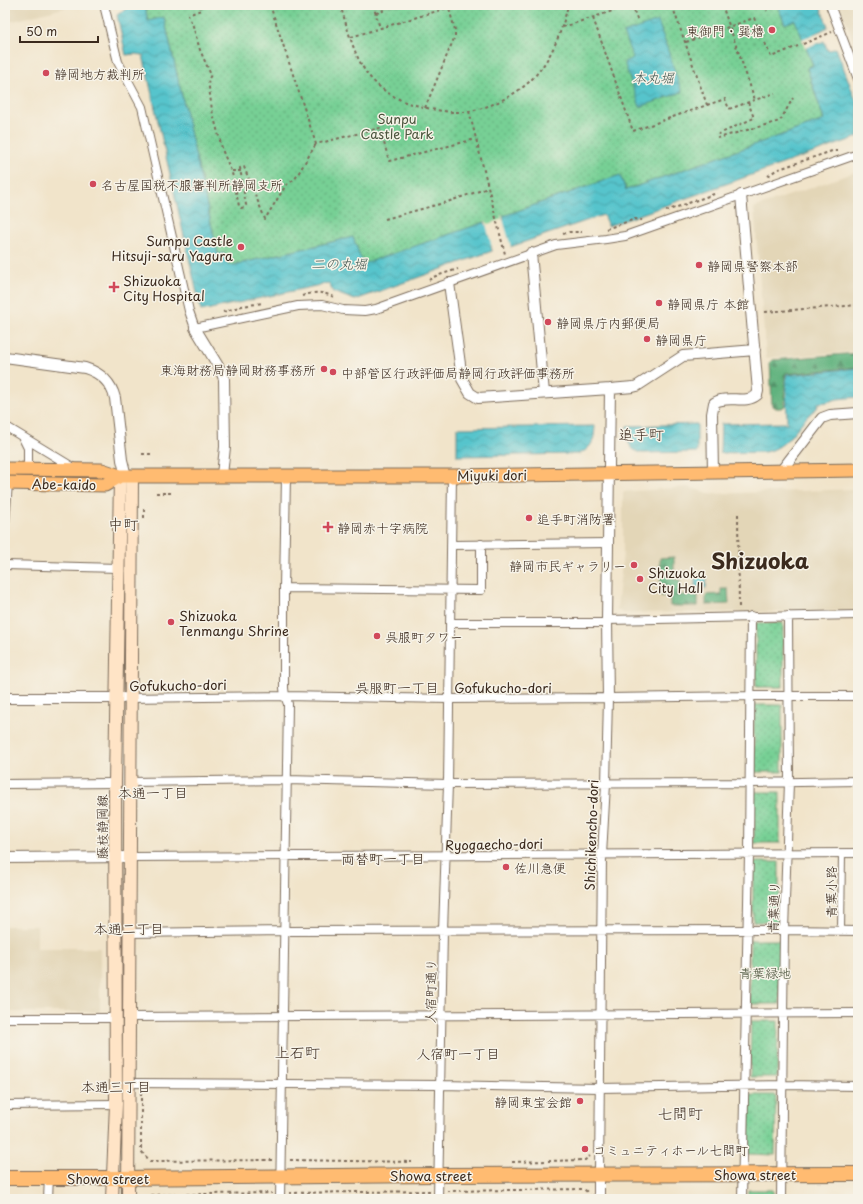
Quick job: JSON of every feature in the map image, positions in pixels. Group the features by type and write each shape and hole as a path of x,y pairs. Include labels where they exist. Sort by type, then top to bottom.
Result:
{"highway":[{"name":"Showa street","path":"5,1178 858,1174"}],"main road":[{"name":"Abe-kaido","path":"5,469 102,470 126,476"},
{"name":"Miyuki dori","path":"126,476 452,476 858,470"},
{"name":"Abe-kaido","path":"6,483 105,485 126,476"},
{"name":"藤枝静岡線","path":"126,476 118,568 123,698 130,782 128,1199"},
{"name":"藤枝静岡線","path":"112,1199 116,1104 114,858 115,783 123,698 126,476"}],"street":[{"path":"104,5 118,62 142,107 195,328 220,369 224,379 225,447 222,475"},
{"path":"830,5 858,79"},
{"path":"195,328 298,306 322,305 343,310 365,311 376,309 556,245 625,236 858,154"},
{"path":"713,472 712,424 714,403 718,400 751,399 757,395 758,391 741,195"},
{"path":"531,253 544,393"},
{"path":"449,283 462,379 470,393 478,398 637,386 683,356 755,350"},
{"path":"5,357 85,368 95,371 103,376 113,389 116,398 122,460 126,476"},
{"name":"Shichikencho-dori","path":"595,1197 599,1175 602,855 606,784 608,698 607,622 610,389"},
{"path":"780,471 822,418 830,415 858,412"},
{"path":"5,426 76,470"},
{"path":"21,436 26,442 28,448 28,469"},
{"path":"280,1196 288,704 285,696 284,588 286,476"},
{"name":"人宿町通り","path":"439,1195 443,931 448,784 452,476"},
{"path":"5,523 6,483"},
{"path":"452,545 608,543"},
{"path":"284,588 481,590 481,544"},
{"path":"5,565 118,568"},
{"path":"450,623 607,622 751,616 858,615"},
{"name":"青葉通り","path":"742,1199 748,930 751,616"},
{"name":"青葉通り","path":"781,1199 784,930 789,782 790,696 788,616"},
{"name":"Gofukucho-dori","path":"123,698 285,696 449,699 858,696"},
{"path":"5,698 123,698"},
{"path":"130,782 287,780 448,784 606,784 858,781"},
{"path":"5,784 115,783"},
{"name":"青葉小路","path":"841,931 842,853"},
{"name":"Ryogaecho-dori","path":"130,857 858,853"},
{"path":"5,858 130,857"},
{"path":"129,933 284,931 858,931"},
{"path":"129,1017 858,1013"},
{"path":"5,1018 115,1018"},
{"path":"129,1083 441,1085 600,1088 782,1085 858,1086"},
{"path":"5,1105 116,1104"},
{"path":"48,1199 49,1177"}],"path":[{"path":"200,5 201,10 188,15 200,50 211,75 208,80 212,110 223,152 231,171 239,206 241,208 245,207 246,205 240,168 244,167 265,219 286,185 295,179 316,144 380,128 389,160 476,139"},
{"path":"270,5 316,144"},
{"path":"340,5 350,37 360,61 368,75 383,89 400,100 425,108 448,111 469,111 486,107 520,90 534,78 553,49 563,27 568,5"},
{"path":"373,5 380,28"},
{"path":"376,13 383,11 381,5"},
{"path":"350,37 449,6 457,5"},
{"path":"563,27 631,5 638,22"},
{"path":"672,5 707,105"},
{"path":"723,5 729,27 755,100"},
{"path":"764,5 767,11"},
{"path":"425,108 455,36 449,6"},
{"path":"593,18 633,131 725,99 729,109 775,93"},
{"path":"686,42 754,18 758,26"},
{"path":"803,44 833,31"},
{"path":"765,43 771,57 798,46"},
{"path":"748,102 754,118 717,135 718,138 780,121 793,98"},
{"path":"469,111 505,255 511,253"},
{"path":"767,176 776,170 832,151 839,151"},
{"path":"231,171 241,171"},
{"path":"385,219 447,202 488,188"},
{"path":"662,212 716,193 724,193"},
{"path":"600,231 635,219 640,220 647,218"},
{"path":"562,234 569,232 584,232"},
{"path":"425,284 433,277 459,269"},
{"path":"299,298 309,294 325,292 340,299"},
{"path":"222,313 226,310 242,306 266,303"},
{"path":"765,312 858,305"},
{"path":"142,454 151,454"},
{"path":"156,493 171,493"},
{"path":"144,508 144,519"},
{"path":"738,514 739,617"},
{"path":"141,1088 141,1151 150,1161 280,1160 416,1162"},
{"path":"511,1162 585,1160 590,1155"},
{"path":"146,1199 150,1195 439,1195 584,1189 595,1197"}],"shaded area":[{"path":"5,5 76,5 5,23"},
{"path":"840,5 858,5 858,54"},
{"path":"858,171 858,351 766,358 754,208"},
{"path":"688,487 711,494 858,489 858,611 622,613 617,609 623,552 623,492"},
{"path":"5,926 37,926 37,948 100,948 100,1012 5,1012"}],"green space":[{"name":"Sunpu Castle Park","path":"145,5 777,5 785,24 795,19 813,65 807,68 824,120 626,190 620,175 503,216 504,220 487,227 485,222 363,265 353,237 229,266 218,254 164,17 148,22"},
{"path":"858,353 858,367 786,374 785,406 782,408 775,408 772,406 770,362 772,360"},
{"path":"674,557 674,579 680,580 680,595 698,595 698,606 670,606 670,596 661,596 660,558"},
{"path":"721,589 728,589 729,604 706,605 706,595 721,594"},
{"path":"756,623 783,623 783,687 756,687"},
{"path":"754,705 782,705 782,772 754,772"},
{"path":"754,792 780,792 780,843 754,843"},
{"path":"753,862 779,862 779,922 753,922"},
{"name":"青葉緑地","path":"750,940 780,940 780,1004 750,1004"},
{"path":"751,1021 778,1021 777,1077 750,1077"},
{"path":"749,1095 776,1095 775,1155 748,1154"},
{"path":"748,1190 773,1190 773,1199 748,1199"}],"water":[{"name":"二の丸堀","path":"125,5 145,5 148,21 164,17 218,254 224,253 229,266 353,237 363,264 485,222 487,226 504,220 503,216 620,175 626,190 824,120 807,68 813,65 795,20 785,24 777,5 820,5 828,27 814,34 818,44 824,41 828,51 836,48 858,106 858,137 608,226 603,215 510,247 508,240 491,246 492,251 355,300 333,292 329,283 201,311 143,55 126,55 117,15 126,9"},
{"name":"本丸堀","path":"658,21 682,92 640,107 624,62 633,58 623,33"},
{"path":"858,368 858,397 818,403 817,408 780,446 773,450 764,452 720,453 721,424 787,423 786,375"},
{"path":"697,424 697,452 642,453 633,449 629,443 627,435 627,426"},
{"path":"595,426 592,443 587,449 579,454 457,456 457,428"},
{"path":"695,577 707,577 706,588 695,588"}],"pier":[{"path":"819,32 816,35 819,41 823,41 805,48 802,39"},
{"path":"502,215 511,247 509,248 507,242 493,247 493,252 485,220 488,224 502,219"}],"place":[{"name":"東御門・巽櫓","path":"772,30"},
{"name":"静岡地方裁判所","path":"46,73"},
{"name":"名古屋国税不服審判所静岡支所","path":"93,184"},
{"name":"Sumpu Castle Hitsuji-saru Yagura","path":"241,247"},
{"name":"静岡県警察本部","path":"699,265"},
{"name":"Shizuoka City Hospital","path":"114,287"},
{"name":"静岡県庁 本館","path":"659,303"},
{"name":"静岡県庁内郵便局","path":"548,322"},
{"name":"静岡県庁","path":"647,339"},
{"name":"東海財務局静岡財務事務所","path":"324,369"},
{"name":"中部管区行政評価局静岡行政評価事務所","path":"333,372"},
{"name":"追手町消防署","path":"529,518"},
{"name":"静岡赤十字病院","path":"328,527"},
{"name":"静岡市民ギャラリー","path":"634,565"},
{"name":"Shizuoka City Hall","path":"640,579"},
{"name":"Shizuoka Tenmangu Shrine","path":"171,622"},
{"name":"呉服町タワー","path":"377,636"},
{"name":"佐川急便","path":"506,867"},
{"name":"静岡東宝会館","path":"580,1101"},
{"name":"コミュニティホール七間町","path":"585,1149"}],"district":[{"name":"追手町","path":"641,433"},
{"name":"中町","path":"123,523"},
{"name":"Shizuoka","path":"760,560"},
{"name":"呉服町一丁目","path":"397,687"},
{"name":"本通一丁目","path":"153,792"},
{"name":"両替町一丁目","path":"383,858"},
{"name":"本通二丁目","path":"129,928"},
{"name":"上石町","path":"297,1051"},
{"name":"人宿町一丁目","path":"458,1053"},
{"name":"本通三丁目","path":"116,1086"},
{"name":"七間町","path":"680,1112"}]}
